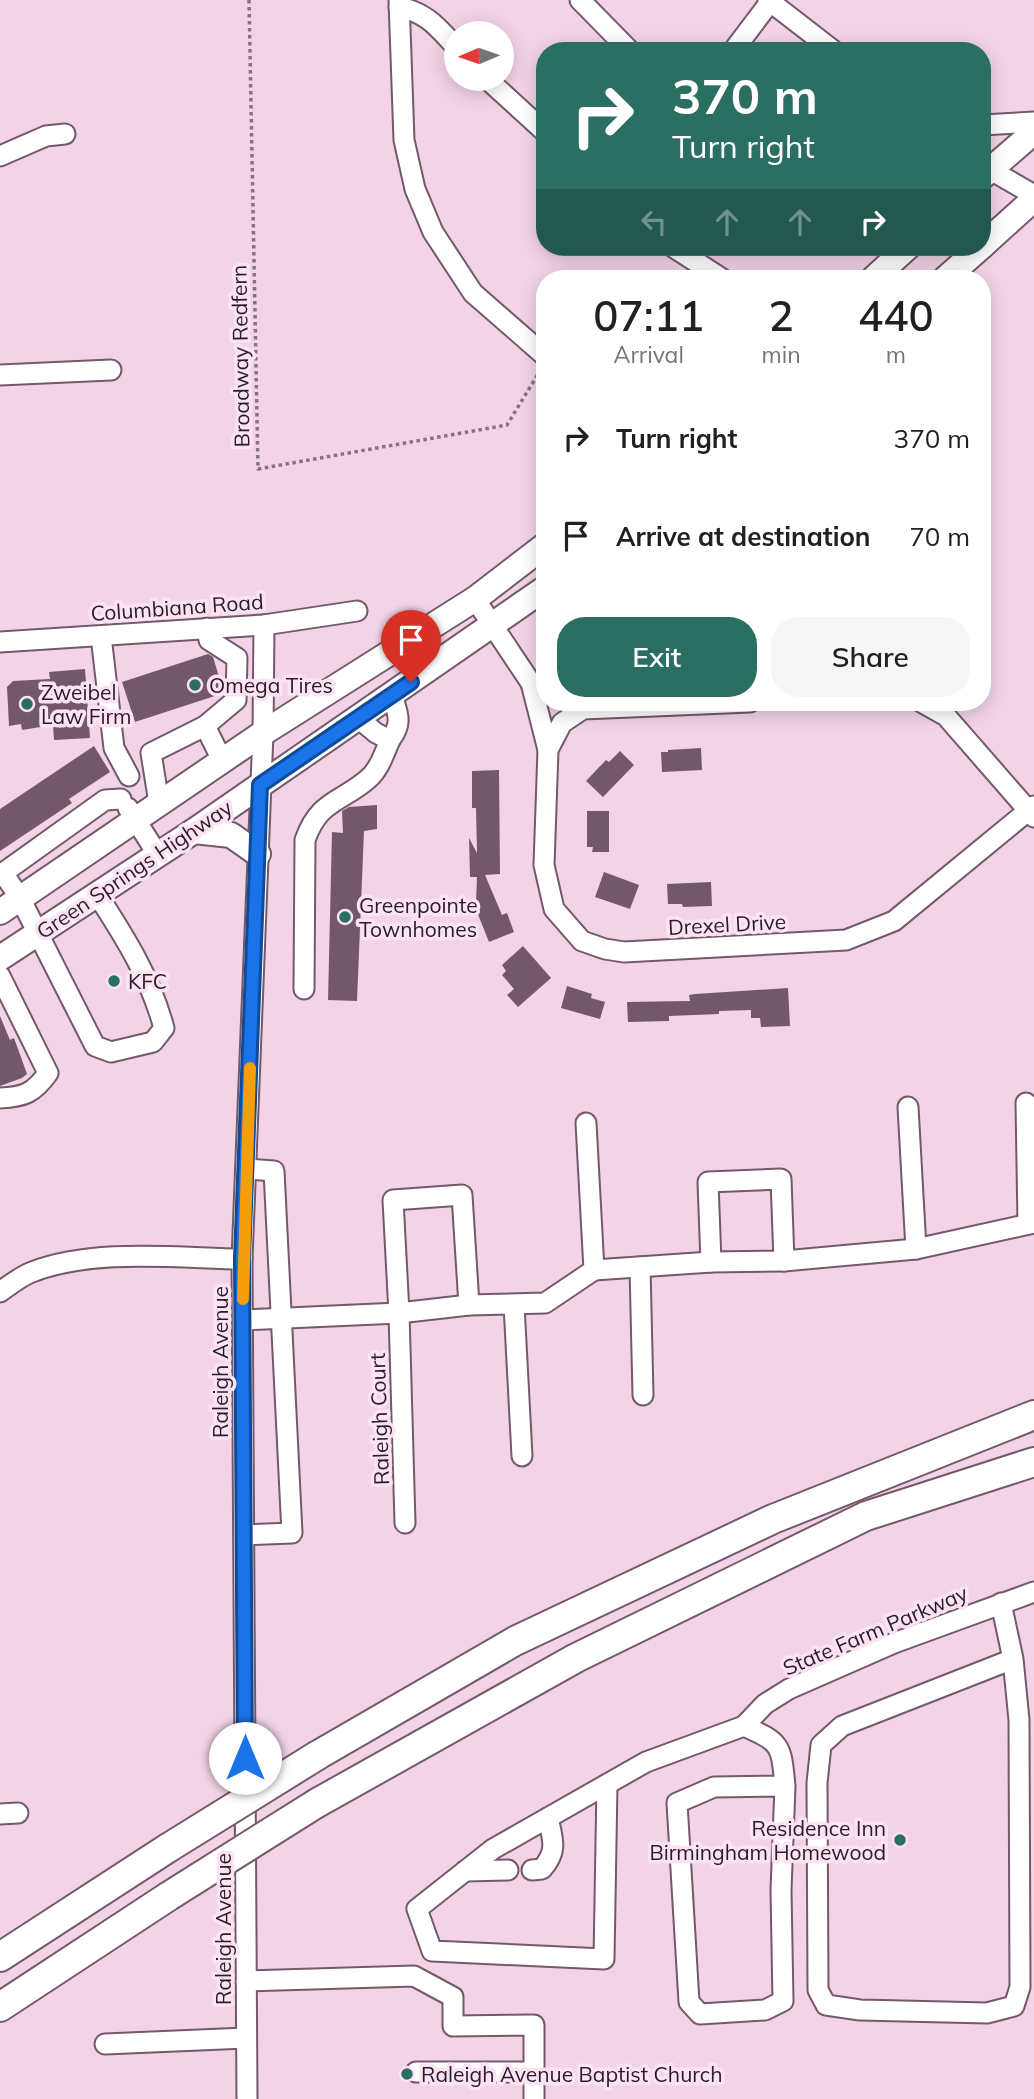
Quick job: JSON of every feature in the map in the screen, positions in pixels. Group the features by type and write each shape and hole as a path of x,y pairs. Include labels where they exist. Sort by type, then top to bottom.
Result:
{"highway":[{"path":"0,1956 318,1755 515,1641 773,1519 1034,1415"},
{"path":"0,2007 317,1803 576,1658 866,1516 1034,1462"}],"main road":[{"path":"991,165 1034,131"},
{"path":"991,237 1034,197"},
{"path":"883,270 898,256"},
{"path":"955,270 970,256"},
{"name":"Green Springs Highway","path":"10,905 263,733 475,599 536,552"},
{"name":"Green Springs Highway","path":"0,958 194,831 536,595"},
{"path":"194,831 231,835 258,854"}],"street":[{"path":"580,0 621,42"},
{"path":"739,42 769,1 822,42"},
{"path":"444,34 417,10 399,3 404,140 415,189 433,232 473,293 536,348"},
{"path":"500,91 536,124"},
{"path":"991,124 1034,122"},
{"path":"0,156 46,136 65,134"},
{"path":"991,175 1034,197"},
{"path":"687,256 709,270"},
{"path":"0,375 111,370"},
{"name":"Drexel Drive","path":"475,599 536,686"},
{"name":"Columbiana Road","path":"0,642 264,625 356,611"},
{"name":"Raleigh Avenue","path":"247,2099 242,1258 263,733 264,625"},
{"path":"159,803 151,754 205,726 236,700 237,658 209,640 207,628"},
{"path":"101,636 114,748 130,776"},
{"path":"237,682 264,683"},
{"path":"304,989 305,840 311,824 324,807 368,779 377,769 397,730 398,717 392,695"},
{"name":"Drexel Drive","path":"541,711 548,751 544,864 554,909 582,940 624,952 846,940 894,921 1032,811"},
{"name":"Drexel Drive","path":"548,751 571,711"},
{"path":"937,711 946,716 1032,811"},
{"path":"358,718 376,733 390,740"},
{"path":"205,726 222,760"},
{"path":"130,776 154,770"},
{"path":"121,799 130,776"},
{"path":"121,799 158,855"},
{"path":"97,894 132,948 155,995 164,1028 153,1042 111,1052 95,1046 37,934 10,905 2,873 105,800 121,799"},
{"path":"0,976 48,1073 37,1088 18,1097 0,1098"},
{"path":"243,1320 399,1312 470,1305 545,1303 594,1270 711,1262 784,1261 916,1249 1031,1224 1026,1103"},
{"path":"908,1107 916,1249"},
{"path":"586,1124 594,1270"},
{"path":"244,1535 292,1534 274,1171 246,1170"},
{"path":"711,1262 708,1182 781,1179 784,1261"},
{"name":"Raleigh Court","path":"405,1523 393,1200 461,1195 470,1305"},
{"path":"0,1292 29,1273 63,1262 124,1257 242,1258"},
{"path":"640,1267 643,1395"},
{"path":"514,1305 522,1455"},
{"name":"State Farm Parkway","path":"744,1726 765,1704 789,1689 894,1643 1034,1592"},
{"path":"1001,1603 1013,1659 1019,1720 1020,1987 1014,2006 987,2014 860,2010 825,2005 818,1990 817,1783 821,1745 842,1726 1013,1659"},
{"path":"607,1784 604,1959 432,1951 416,1909 494,1849 607,1784 646,1762 744,1726 772,1738 782,1755 785,1786 781,1890 783,2001 765,2010 700,2014 689,2002 677,1803 714,1787 785,1786"},
{"path":"532,1870 542,1869 552,1858 553,1841 548,1818"},
{"path":"465,1871 508,1870"},
{"path":"246,1981 414,1976 453,1997 453,2026 534,2025 534,2099"},
{"path":"105,2043 246,2038"},
{"path":"416,2072 534,2072"}],"path":[{"name":"Broadway Redfern","path":"248,0 258,469 508,425 536,377"}],"building":[{"path":"208,654 213,657 224,693 135,722 122,682"},
{"path":"85,669 90,738 54,740 53,725 22,730 21,724 9,726 7,687 13,681 50,679 49,672"},
{"path":"94,746 110,772 69,799 72,803 0,851 0,809"},
{"path":"701,748 702,770 662,772 661,752"},
{"path":"620,751 634,765 603,797 586,781 606,760 609,762"},
{"path":"499,770 500,874 485,875 502,915 507,913 514,932 489,942 473,902 476,901 477,877 470,877 469,838 477,853 476,808 472,808 472,771"},
{"name":"Greenpointe Townhomes","path":"377,805 377,829 364,831 357,1001 328,1000 332,832 343,833 342,811 349,807"},
{"path":"587,811 609,811 609,852 592,852 593,847 587,847"},
{"path":"604,872 639,885 630,909 595,897"},
{"path":"711,882 712,906 683,907 682,904 668,904 667,884"},
{"path":"523,946 551,978 518,1007 507,995 514,989 502,975 506,971 502,965"},
{"path":"567,986 592,994 591,998 605,1002 600,1019 561,1008"},
{"path":"788,988 790,1026 761,1027 760,1018 751,1018 751,1010 669,1016 669,1021 628,1022 627,1002 690,1001 689,995 695,994"},
{"path":"0,1016 10,1040 14,1038 27,1074 0,1086"}],"slow traffic":[{"path":"243,1299 242,1258 250,1068"}],"place":[{"name":"Omega Tires","path":"195,685"},
{"name":"Zweibel Law Firm","path":"27,704"},
{"name":"Greenpointe Townhomes","path":"345,917"},
{"name":"KFC","path":"114,981"},
{"name":"Residence Inn Birmingham Homewood","path":"900,1840"},
{"name":"Raleigh Avenue Baptist Church","path":"407,2074"}],"route":[{"path":"245,1758 242,1258 260,785 411,682"}]}
